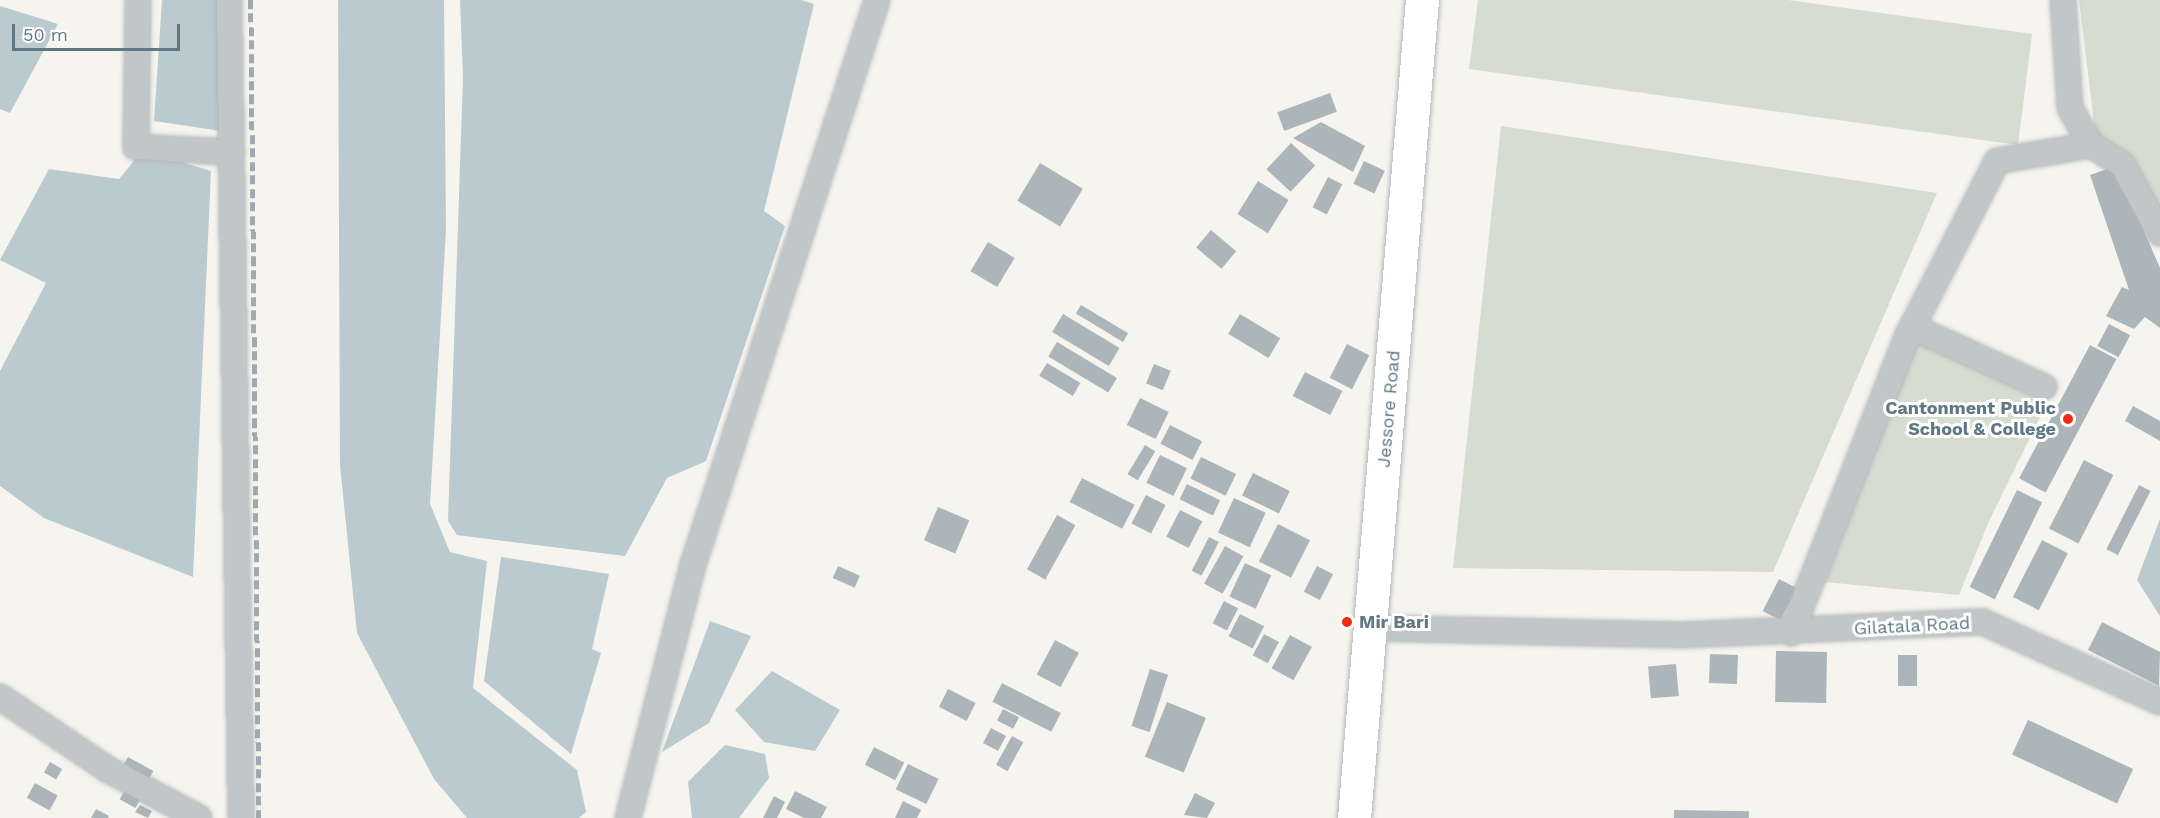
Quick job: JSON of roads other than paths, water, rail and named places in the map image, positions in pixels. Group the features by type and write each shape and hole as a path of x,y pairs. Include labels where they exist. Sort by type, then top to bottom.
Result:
{"highway":[{"name":"Jessore Road","path":"1354,818 1422,0"}],"street":[{"path":"138,0 136,147 232,152"},
{"path":"229,0 232,152 230,342 241,818"},
{"path":"628,818 692,568 877,0"},
{"path":"2063,0 2070,108 2091,145 2122,164 2160,233"},
{"path":"1791,633 1912,327 1997,161 2091,145"},
{"path":"1912,327 2044,387"},
{"name":"Gilatala Road","path":"1371,628 1681,635 1791,633 1983,622 2160,702"},
{"path":"0,697 107,769 199,818"}],"railway":[{"path":"251,0 259,818"}],"place":[{"name":"Cantonment Public School & College","path":"2068,419"},
{"name":"Mir Bari","path":"1347,622"}]}
